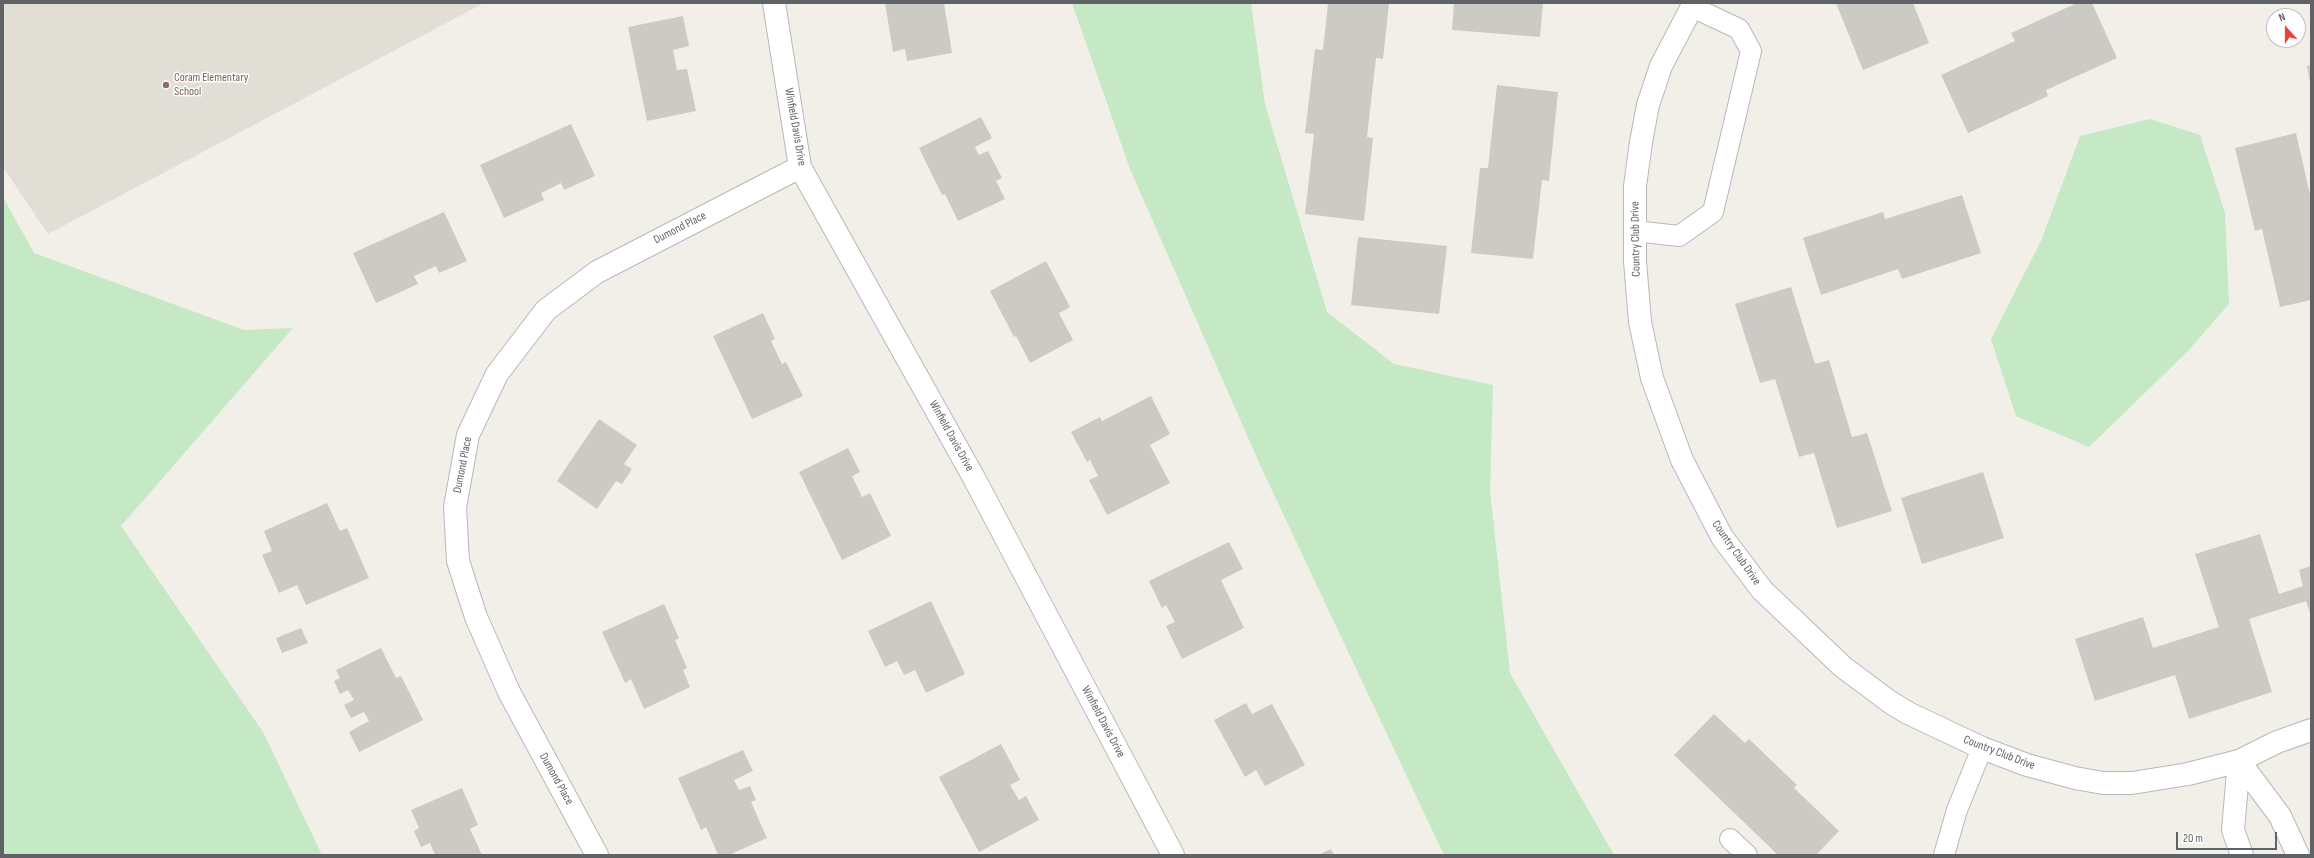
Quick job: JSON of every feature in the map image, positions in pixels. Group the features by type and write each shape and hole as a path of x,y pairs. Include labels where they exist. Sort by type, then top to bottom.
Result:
{"street":[{"name":"Winfield Davis Drive","path":"774,3 800,167 974,478 1173,855"},
{"name":"Country Club Drive","path":"1693,5 1661,66 1648,105 1635,186 1635,261 1640,322 1652,378 1682,460 1722,537 1762,590 1843,667 1890,702 1908,713 1982,748 2034,767 2075,778 2103,782 2132,783 2159,780 2239,761 2277,742 2311,730"},
{"name":"Dumond Place","path":"597,855 509,692 476,617 458,561 455,507 468,435 497,374 546,310 597,272 800,167"},
{"path":"2239,761 2233,830 2242,855"},
{"path":"2239,761 2280,816 2298,855"}],"lane":[{"path":"1635,231 1680,236 1713,212 1751,51 1739,29 1693,5"},
{"path":"1944,855 1957,810 1982,748"},
{"path":"1730,839 1747,855"}],"shaded area":[{"name":"Coram Elementary School","path":"3,3 484,3 48,234 3,167"}],"green space":[{"path":"1072,3 1251,3 1265,104 1327,312 1394,364 1493,385 1490,491 1510,673 1614,855 1444,855 1261,467 1130,169"},
{"path":"2150,119 2200,135 2225,213 2229,304 2187,352 2089,447 2016,416 1991,339 2041,241 2080,136"},
{"path":"3,197 34,253 244,330 293,328 121,526 263,732 322,855 3,855"}],"building":[{"path":"885,3 944,3 952,53 907,61 905,49 893,52"},
{"path":"1328,3 1389,3 1383,59 1376,58 1367,137 1373,138 1364,221 1305,214 1314,134 1305,133 1315,49 1323,50"},
{"path":"1454,3 1543,3 1540,37 1452,30"},
{"path":"1836,3 1913,3 1929,43 1863,70"},
{"path":"2077,3 2092,3 2117,58 2046,90 2048,96 1968,133 1941,75 2015,41 2011,33"},
{"path":"683,16 689,46 673,50 677,70 687,69 696,111 647,121 628,27"},
{"path":"2311,65 2311,82 2310,83 2307,66"},
{"path":"1497,85 1558,92 1549,181 1542,180 1533,259 1471,253 1480,168 1488,168"},
{"path":"981,117 992,138 975,147 979,155 988,151 1002,178 996,181 1005,199 958,221 945,194 942,195 919,148"},
{"path":"571,124 595,176 564,190 561,183 541,193 544,200 504,218 480,165"},
{"path":"2296,133 2311,199 2311,300 2280,307 2262,229 2255,231 2235,148"},
{"path":"1962,195 1981,253 1902,279 1898,269 1821,295 1803,238 1883,212 1885,219"},
{"path":"444,212 467,261 439,273 436,266 414,276 418,284 376,303 353,253"},
{"path":"1358,237 1447,246 1439,314 1351,305"},
{"path":"1046,261 1070,307 1059,313 1073,340 1030,363 1016,336 1014,337 990,291"},
{"path":"1791,287 1815,364 1829,360 1852,437 1867,433 1892,511 1837,528 1814,453 1799,457 1775,379 1760,383 1735,304"},
{"path":"763,313 775,339 771,341 782,364 786,362 803,396 752,419 713,336"},
{"path":"1151,396 1170,434 1150,445 1170,483 1107,515 1089,480 1098,476 1090,460 1087,462 1071,432 1100,417 1102,421"},
{"path":"599,419 637,445 624,464 632,469 622,484 616,481 597,509 557,481"},
{"path":"848,448 860,472 852,476 862,497 870,493 891,536 842,560 799,472"},
{"path":"1983,472 2004,538 1922,564 1901,498"},
{"path":"327,503 340,531 347,528 369,578 306,605 297,585 279,593 262,555 272,551 264,531"},
{"path":"2260,534 2279,594 2303,586 2299,570 2311,566 2311,616 2306,601 2249,619 2272,692 2189,719 2175,675 2095,701 2075,639 2143,617 2153,648 2219,627 2195,554"},
{"path":"1229,542 1243,569 1221,580 1244,628 1182,659 1166,626 1175,622 1166,605 1162,608 1149,581"},
{"path":"931,601 965,674 926,693 915,670 904,675 897,661 885,667 868,631"},
{"path":"664,604 679,638 675,640 687,668 683,670 690,687 644,709 631,679 625,683 602,632"},
{"path":"301,628 308,643 282,653 276,638"},
{"path":"381,648 396,678 401,676 423,720 359,752 349,732 369,721 364,712 351,718 344,705 354,700 348,690 340,694 334,681 340,678 336,670"},
{"path":"1246,703 1252,714 1272,704 1305,765 1265,786 1256,770 1245,777 1214,720"},
{"path":"1714,714 1745,743 1749,739 1797,785 1794,788 1839,831 1816,855 1778,855 1674,755"},
{"path":"1001,744 1020,780 1010,785 1019,800 1026,796 1039,820 979,852 939,777"},
{"path":"743,750 753,771 734,780 739,790 750,786 756,800 751,802 767,838 729,855 718,855 706,827 701,830 678,778"},
{"path":"462,788 478,825 470,829 482,855 435,855 430,843 421,847 414,831 419,828 411,810"},
{"path":"1331,849 1334,855 1318,855"}],"place":[{"name":"Coram Elementary School","path":"166,85"}]}
